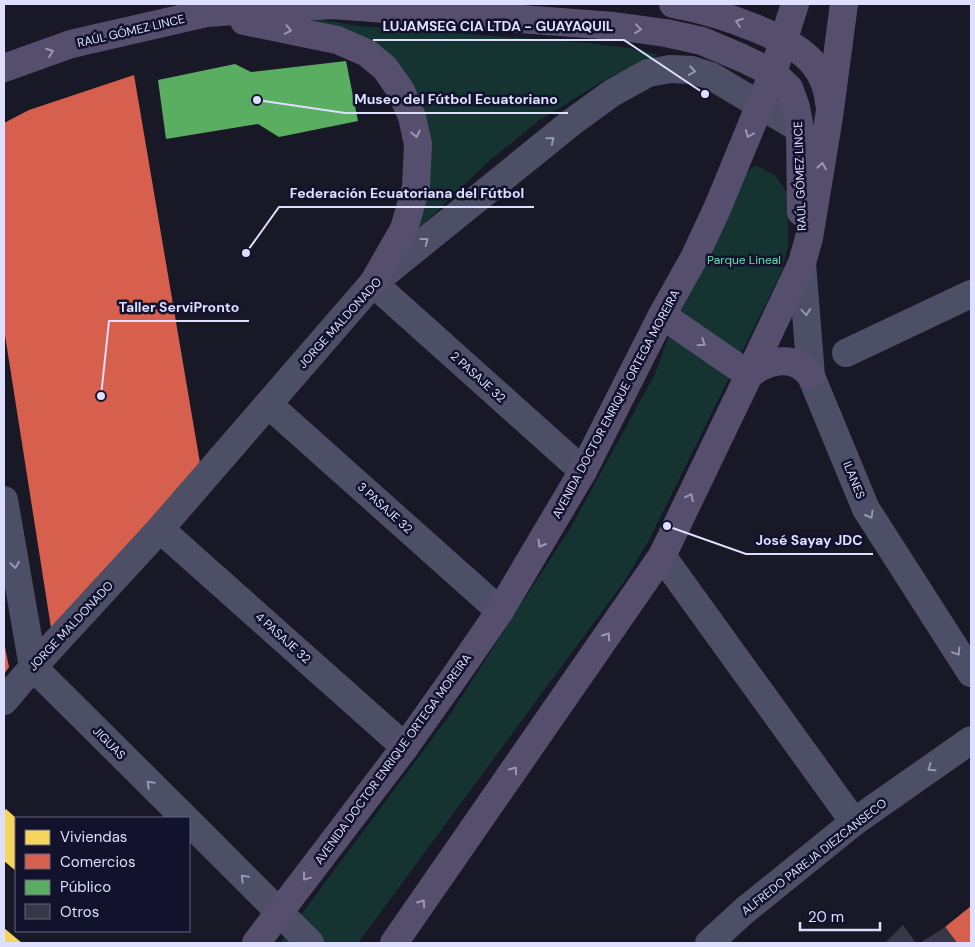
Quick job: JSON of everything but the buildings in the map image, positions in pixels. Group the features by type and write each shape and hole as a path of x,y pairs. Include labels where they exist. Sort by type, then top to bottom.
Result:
{"main road":[{"path":"673,4 692,7 729,18 784,40 798,49 820,72 828,98 829,118"},
{"name":"AVENIDA DOCTOR ENRIQUE ORTEGA MOREIRA","path":"256,943 405,747 500,611 583,471 662,315 694,258 717,209 774,73 795,4"},
{"path":"394,943 662,556 749,376 802,263 816,202 844,4"},
{"name":"RAÚL GÓMEZ LINCE","path":"4,68 71,44 206,13 332,6 614,26 666,33 702,41 774,73 791,92 800,129 802,263"},
{"path":"206,13 337,40 367,54 385,68 401,91 412,117 418,144 416,187 404,229 373,283"},
{"path":"774,73 793,73 814,65 838,48"},
{"path":"662,315 749,376"},
{"path":"749,376 764,364 782,361 798,364 811,376"}],"street":[{"name":"JORGE MALDONADO","path":"4,701 160,529 373,283 572,122 622,86 648,73 670,69 701,72 711,76 800,129"},
{"name":"ILANES","path":"802,263 811,376 866,509 971,673"},
{"name":"2 PASAJE 32","path":"373,283 583,471"},
{"path":"846,353 971,294"},
{"name":"3 PASAJE 32","path":"269,405 500,611"},
{"path":"4,500 33,667"},
{"name":"4 PASAJE 32","path":"160,529 405,747"},
{"path":"662,556 854,822"},
{"name":"JIGUAS","path":"33,667 184,817"},
{"name":"ALFREDO PAREJA DIEZCANSECO","path":"709,943 744,911 854,822 971,740"},
{"path":"190,823 310,943"}],"green space":[{"path":"296,16 360,26 588,43 630,48 659,55 608,78 540,120 490,160 408,239 416,95"},
{"name":"Parque Lineal","path":"755,165 775,175 788,194 788,245 782,271 649,540 626,579 358,943 280,943 449,716 571,527 655,374 684,294 736,184"}],"place":[{"name":"LUJAMSEG CIA LTDA - GUAYAQUIL","path":"705,94"},
{"name":"Museo del Fútbol Ecuatoriano","path":"257,100"},
{"name":"Federación Ecuatoriana del Fútbol","path":"246,253"},
{"name":"Taller ServiPronto","path":"101,396"},
{"name":"José Sayay JDC","path":"667,526"}]}
